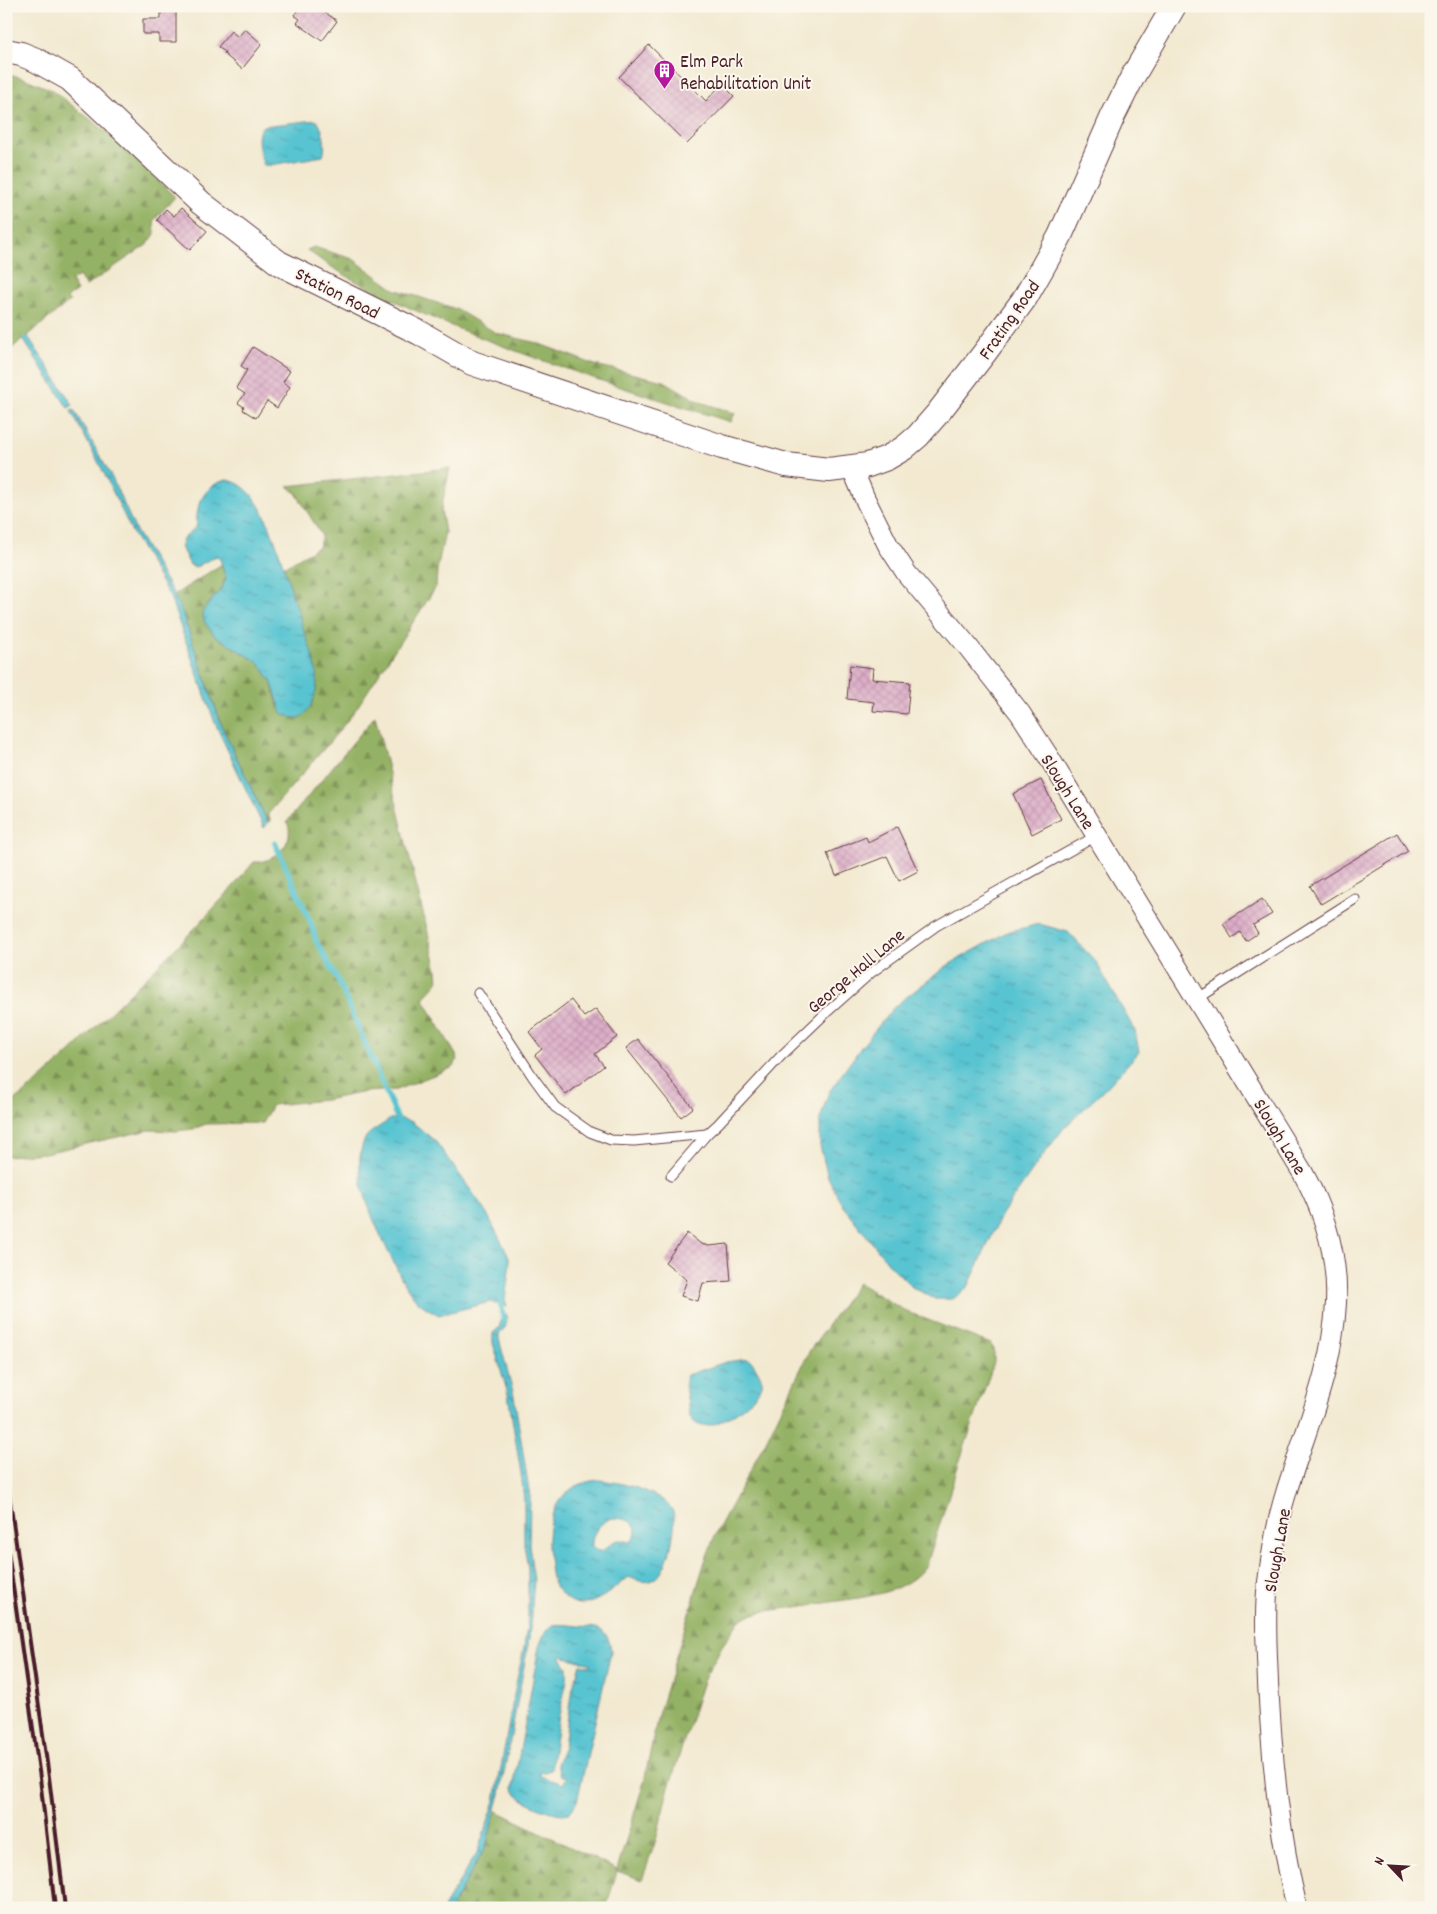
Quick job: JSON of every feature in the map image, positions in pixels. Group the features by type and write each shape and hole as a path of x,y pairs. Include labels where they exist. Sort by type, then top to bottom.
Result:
{"main road":[{"name":"Frating Road","path":"722,447 786,465 829,470 868,465 887,458 904,448 918,436 959,386 1025,298 1060,236 1113,116 1133,76 1174,6"},
{"name":"Station Road","path":"6,51 36,60 70,79 201,203 279,262 420,333 472,363 722,447"}],"street":[{"name":"Slough Lane","path":"852,468 876,523 907,574 966,643 1020,714 1097,836 1314,1192 1327,1229 1333,1253 1336,1303 1332,1340 1314,1406 1279,1517 1272,1557 1267,1609 1269,1706 1277,1799 1297,1908"}],"lane":[{"name":"George Hall Lane","path":"671,1176 707,1134 781,1056 872,972 936,926 1097,836"},
{"path":"1197,998 1355,899"},
{"path":"478,993 555,1107 590,1132 612,1140 634,1142 707,1134"}],"green space":[{"path":"6,73 52,90 120,142 175,197 154,220 155,234 148,244 86,286 79,276 71,281 77,291 67,298 70,301 6,353"},
{"path":"314,247 353,259 394,289 456,309 496,333 537,343 595,365 664,381 700,402 735,413 731,422 488,341 378,293 342,273 307,250"},
{"path":"450,468 441,510 445,532 437,570 436,587 356,709 268,814 271,821 268,823 223,729 182,612 174,595 222,564 226,579 220,591 206,606 205,623 215,636 258,662 271,681 278,706 301,625 298,609 293,603 291,588 283,567 318,547 322,536 296,493 288,486"},
{"path":"375,716 437,970 438,982 424,1000 456,1055 457,1059 454,1067 396,1090 365,1092 325,1100 272,1105 262,1123 206,1124 193,1129 176,1131 149,1130 45,1153 6,1156 6,1107 65,1056 155,968 206,916 254,862 269,859 281,850 289,837 287,822"},
{"path":"858,1283 907,1312 991,1344 994,1353 994,1362 927,1564 918,1575 907,1583 881,1593 853,1599 760,1612 739,1621 722,1646 703,1681 667,1794 656,1840 642,1880 617,1871 606,1908 451,1908 486,1846 495,1810 617,1870 644,1782 658,1715 704,1564 715,1535 766,1441 810,1350"}],"water":[{"path":"316,120 321,127 324,137 325,147 323,156 265,166 263,164 258,139 260,129 263,126"},
{"path":"27,335 73,405 68,408 23,339"},
{"path":"74,410 112,478 136,531 172,591 182,612 223,729 268,823 264,828 215,723 170,597 133,534 103,471 71,411"},
{"path":"227,480 240,485 261,508 275,542 314,659 317,680 316,690 308,710 299,718 282,713 271,681 258,662 215,636 205,623 202,613 221,589 226,579 220,559 216,556 196,567 190,565 181,547 183,539 197,526 200,503 207,491 219,482"},
{"path":"1039,924 1068,932 1096,962 1135,1031 1139,1052 1105,1089 1064,1128 1044,1154 1002,1214 968,1287 953,1299 935,1299 912,1287 890,1265 842,1205 828,1177 820,1146 820,1119 829,1092 862,1046 895,1006 948,965 1007,932"},
{"path":"390,1119 402,1119 412,1122 436,1142 485,1210 509,1257 510,1263 505,1300 507,1307 490,1302 439,1315 419,1302 407,1288 371,1215 362,1182 360,1165 361,1150 366,1137"},
{"path":"501,1315 507,1315 506,1326 499,1334 499,1339 514,1396 530,1497 529,1545 534,1581 529,1639 500,1794 486,1846 451,1908 443,1908 477,1853 495,1801 528,1618 528,1568 524,1545 524,1500 521,1473 508,1394 493,1343 493,1333 499,1328"},
{"path":"747,1359 754,1365 762,1382 758,1392 750,1401 738,1411 712,1425 700,1425 692,1419 685,1382 687,1375 726,1362"},
{"path":"599,1480 607,1481 628,1485 649,1493 667,1503 674,1516 674,1525 668,1557 660,1575 648,1581 629,1577 599,1599 586,1604 579,1604 572,1602 559,1592 554,1583 551,1575 548,1535 550,1521 561,1498 571,1489 583,1483","holes":["613,1518 624,1519 633,1524 636,1531 635,1536 631,1542 616,1541 603,1550 597,1551 592,1546 595,1532 601,1525"]},
{"path":"553,1625 585,1626 602,1631 608,1638 611,1652 577,1801 568,1813 563,1814 547,1811 529,1803 521,1798 513,1789 539,1647 544,1635","holes":["562,1656 591,1664 588,1666 580,1664 571,1694 564,1747 557,1764 560,1775 567,1777 563,1784 540,1776 540,1773 551,1770 559,1715 567,1680 567,1667 561,1658"]}],"building":[{"path":"301,6 316,6 337,21 322,41 297,23 300,19 294,15"},
{"path":"161,8 176,8 176,42 159,42 159,34 143,34 143,19 161,19"},
{"path":"245,29 262,44 242,69 218,47 231,31 238,37"},
{"name":"Elm Park Rehabilitation Unit","path":"649,45 706,101 722,84 734,96 687,144 619,77"},
{"path":"181,208 207,231 190,250 157,220 166,209 174,216"},
{"path":"253,347 290,371 283,382 290,387 277,408 267,401 256,418 243,410 244,407 238,403 245,394 236,388 247,370 241,366"},
{"path":"850,665 873,668 872,679 910,682 907,714 873,711 874,702 847,699"},
{"path":"1041,780 1061,819 1032,834 1013,794"},
{"path":"897,827 918,871 899,881 887,856 836,876 827,853 866,837 868,842"},
{"path":"1397,833 1408,851 1321,904 1310,886"},
{"path":"1262,899 1272,914 1253,925 1258,933 1246,941 1240,932 1232,938 1223,924"},
{"path":"571,1000 584,1017 596,1009 617,1037 595,1054 604,1066 566,1095 535,1055 542,1049 529,1032"},
{"path":"638,1039 693,1108 681,1117 626,1048"},
{"path":"687,1233 701,1244 709,1246 728,1244 731,1281 703,1283 698,1301 681,1296 687,1280 665,1262"}],"waterway":[{"path":"275,843 311,923 316,941 337,978 401,1127"},
{"path":"500,1299 504,1322"}],"railway":[{"path":"6,1472 49,1777 65,1908"},
{"path":"6,1537 40,1778 55,1908"}],"place":[{"name":"Elm Park Rehabilitation Unit","path":"664,90"}]}
